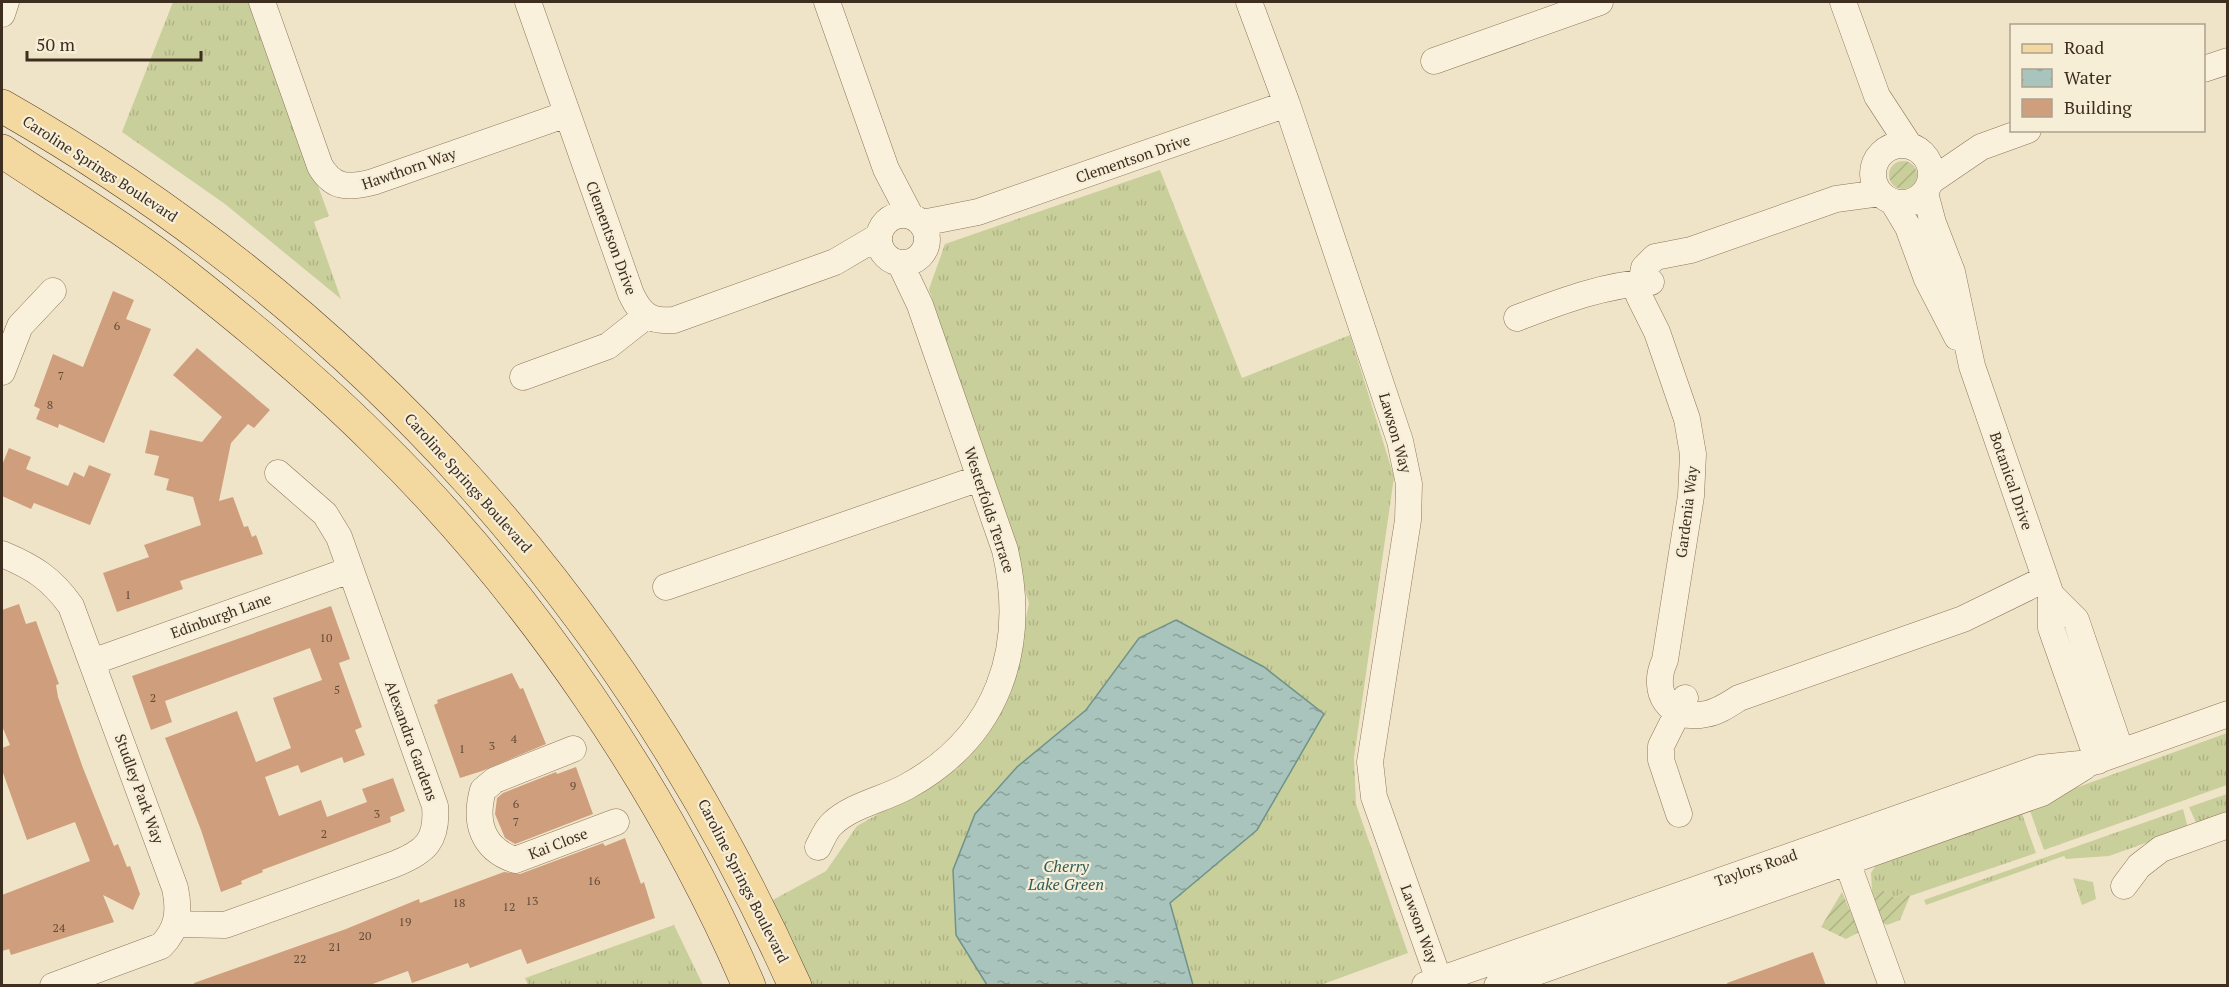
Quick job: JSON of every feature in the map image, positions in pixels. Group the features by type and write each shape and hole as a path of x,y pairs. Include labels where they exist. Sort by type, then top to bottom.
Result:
{"main road":[{"name":"Caroline Springs Boulevard","path":"2,106 88,158 174,216 286,305 376,385 499,512 558,586 615,664 664,738 704,804 756,901 795,986"},
{"path":"2,151 120,227 250,328 377,442 434,501 487,562 615,735 655,799 697,877 750,986"}],"street":[{"path":"2,14 6,2"},
{"name":"Hawthorn Way","path":"262,2 320,165 325,174 338,185 351,188 373,182 567,114"},
{"name":"Clementson Drive","path":"528,2 631,294 638,308 646,316 661,321 674,320 1287,104"},
{"name":"Westerfolds Terrace","path":"818,847 831,824 860,806 904,788 952,755 976,728 995,695 1011,647 1014,621 1012,581 1005,550 920,304 886,169 826,2"},
{"name":"Lawson Way","path":"1249,2 1287,104 1400,441 1409,484 1408,520 1370,762 1374,797 1432,983"},
{"path":"1434,61 1549,10 1600,2"},
{"name":"Botanical Drive","path":"1843,2 1876,96 1881,180 1908,227 1927,279 1972,366"},
{"path":"2205,69 2228,61"},
{"name":"Botanical Drive","path":"1876,96 1916,148"},
{"path":"1881,180 1910,202 1981,147 2022,132"},
{"path":"1518,318 1585,293 1619,284 1645,283 1644,268 1655,257 1691,250 1836,199 1881,180 1893,146 1981,147"},
{"path":"1916,148 1931,165 1928,187"},
{"name":"Botanical Drive","path":"1928,187 1932,223 1952,272 1972,366 2048,587 2076,620 2103,759"},
{"name":"Gardenia Way","path":"1645,283 1642,308 1657,332 1687,419 1693,454 1691,496 1665,660 1658,676 1660,689 1671,708 1681,705"},
{"path":"2,372 21,326 53,291"},
{"path":"524,377 608,346 646,316"},
{"name":"Alexandra Gardens","path":"278,473 325,514 339,537 435,806 436,825"},
{"path":"666,587 980,478"},
{"name":"Studley Park Way","path":"2,554 31,566 57,586 71,606 175,888 179,908 176,924"},
{"name":"Edinburgh Lane","path":"92,662 350,570"},
{"path":"1679,814 1661,753 1666,732 1681,705 1693,716 1706,714 1739,698 2048,587"},
{"name":"Taylors Road","path":"1432,983 1843,850 2042,793 2103,759 2228,714"},
{"path":"53,986 97,978 161,946 171,936 176,924 225,925 418,854 430,841 436,825 480,825 483,790 495,780 573,749"},
{"name":"Kai Close","path":"480,825 490,846 503,856 515,860 616,822"},
{"path":"2124,886 2144,861 2161,849 2228,825"},
{"path":"1843,850 1892,986"},
{"name":"Taylors Road","path":"1497,986 1843,850"}],"green space":[{"path":"173,2 251,2 329,216 314,222 341,299 225,204 122,132"},
{"path":"1903,161 1913,165 1917,175 1913,185 1903,189 1893,185 1889,175 1893,165"},
{"path":"1160,170 1242,378 1350,335 1394,477 1354,758 1356,804 1408,953 1318,986 809,985 771,901 826,871 857,826 957,769 1010,694 1029,603 929,289 945,244"},
{"path":"2227,733 2227,785 2044,850 2029,808 2031,804"},
{"path":"2227,794 2227,815 2197,825 2189,807"},
{"path":"2183,809 2188,828 2109,856 2066,859 2064,856 1926,905 1924,900"},
{"path":"2021,811 2036,853 1910,896 1904,892 1895,898 1884,891 1872,891 1871,873 1879,860"},
{"path":"2073,878 2093,882 2096,899 2082,905"},
{"path":"1872,891 1884,891 1895,898 1904,892 1910,896 1900,920 1887,925 1883,923"},
{"path":"1842,892 1859,932 1846,939 1821,927"},
{"path":"674,925 703,985 528,985 525,978"}],"water":[{"name":"Cherry Lake Green","path":"1176,620 1264,667 1324,714 1257,830 1170,903 1193,985 987,985 956,935 953,870 975,814 1017,767 1086,710 1139,638"}],"building":[{"path":"113,291 134,300 126,319 151,329 104,443 59,424 58,428 36,419 40,409 34,406 53,354 83,367"},
{"path":"197,348 270,410 254,428 248,424 231,443 219,501 233,497 244,527 248,526 252,537 256,535 263,554 180,581 183,589 117,612 103,573 149,557 144,545 201,525 193,497 166,490 169,479 154,475 159,456 145,453 150,430 202,442 222,417 173,375"},
{"path":"9,448 31,457 26,469 68,486 74,472 84,477 89,465 111,474 90,525 34,503 31,509 2,496 2,465"},
{"path":"19,604 26,624 36,621 59,684 56,685 58,697 83,768 114,846 118,844 127,867 130,866 140,894 133,910 103,895 114,922 11,955 9,949 2,951 2,895 90,861 75,822 27,840 2,770 2,748 10,745 2,726 2,610"},
{"path":"331,606 350,659 339,663 362,727 355,730 365,755 344,763 342,757 301,773 298,765 265,777 279,816 321,800 327,817 367,802 362,789 393,778 405,811 390,817 391,822 262,870 263,872 241,881 242,884 221,892 201,830 165,738 237,711 256,762 291,748 273,698 322,680 310,648 165,701 172,722 151,730 132,676"},
{"path":"512,673 520,689 523,688 546,744 460,778 434,705 438,703 437,700"},
{"path":"576,767 593,814 515,844 505,838 495,814 497,798 503,793 556,772 557,774"},
{"path":"625,838 641,884 644,882 655,918 527,964 521,949 470,968 468,963 412,983 408,971 367,986 194,986 194,983 346,929 419,899 420,903 504,872 520,874 603,843 605,846"},
{"path":"1813,952 1826,986 1728,986 1727,983"}]}
